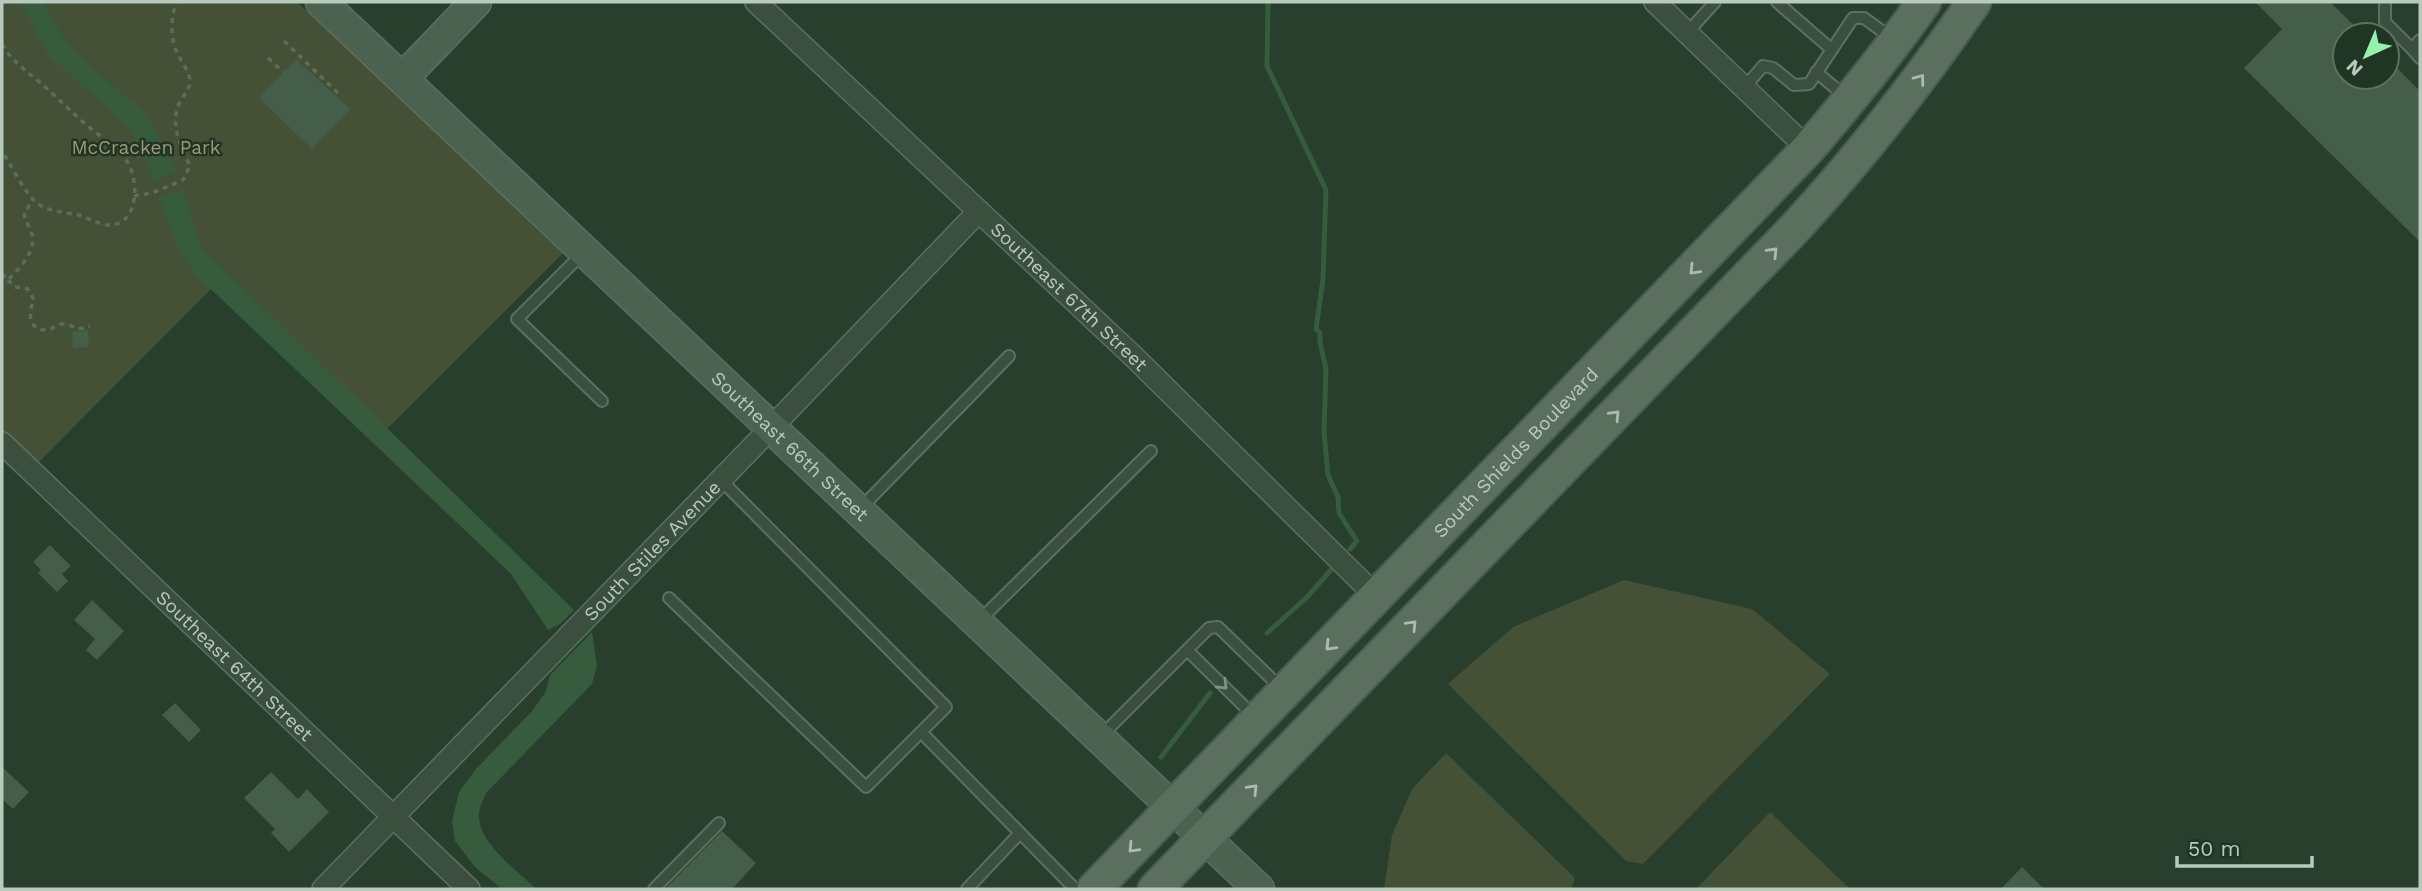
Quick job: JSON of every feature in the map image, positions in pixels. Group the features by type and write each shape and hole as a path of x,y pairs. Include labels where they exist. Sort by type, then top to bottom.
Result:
{"main road":[{"name":"South Shields Boulevard","path":"1094,889 1808,149 1896,42 1924,2"},
{"path":"1155,889 1796,227 1884,127 1974,2"}],"street":[{"name":"Southeast 66th Street","path":"321,2 1259,889"},
{"path":"403,78 476,2"},
{"name":"Southeast 67th Street","path":"756,2 1133,356 1377,597"},
{"path":"1655,2 1808,149"},
{"name":"South Stiles Avenue","path":"323,889 979,211"},
{"name":"Southeast 64th Street","path":"2,443 468,889"}],"lane":[{"path":"1688,33 1715,2"},
{"path":"1777,2 1831,49"},
{"path":"2385,2 2385,22 2420,58"},
{"path":"1744,88 1763,66 1773,68 1794,85 1809,83 1853,18 1864,18 1896,42"},
{"path":"2412,49 2420,40"},
{"path":"1816,72 1850,100"},
{"path":"585,251 517,319 603,401"},
{"path":"858,511 1009,356"},
{"path":"976,624 1152,451"},
{"path":"669,598 866,787 946,707 721,480"},
{"path":"1100,737 1209,628 1218,627 1285,692"},
{"path":"1186,650 1258,720"},
{"path":"920,732 1075,889"},
{"path":"654,889 719,823"},
{"path":"967,889 1020,833"}],"path":[{"path":"134,196 183,180 190,166 175,131 179,103 190,86 172,34 172,13 177,2"},
{"path":"284,41 340,93"},
{"path":"2,44 23,69 98,135 117,148 130,166 134,176 134,196 127,218 108,225 80,215 52,211 33,200 2,151"},
{"path":"268,58 283,72"},
{"path":"8,280 31,249 33,236 24,213 33,200"},
{"path":"2,274 15,287 29,289 34,300 29,314 30,320 40,329 47,330 63,324 78,329 90,326"}],"green space":[{"name":"McCracken Park","path":"2,2 297,2 566,250 387,429 227,273 36,465 2,432"},
{"path":"1624,580 1752,609 1830,674 1643,864 1626,861 1448,684 1513,627"},
{"path":"1446,753 1575,878 1571,889 1384,889 1392,835 1412,789"},
{"path":"1770,812 1850,889 1696,889"}],"shaded area":[{"path":"21,2 43,2 65,41 76,54 147,115 179,172 153,181 149,163 128,126 48,55"},
{"path":"183,190 204,250 574,610 560,624 548,630 511,574 197,276 180,253 159,197"},
{"path":"592,632 597,666 592,684 486,793 481,806 480,825 491,845 536,889 502,889 475,867 455,841 452,821 459,792 476,769 532,711 545,693 550,675"}],"building":[{"path":"2255,2 2330,2 2350,21 2331,21 2331,91 2401,91 2401,72 2420,91 2420,242 2244,68 2282,29"},
{"path":"296,59 350,109 312,149 259,98"},
{"path":"88,330 89,347 73,348 72,332"},
{"path":"50,545 71,566 62,574 68,581 57,592 38,573 41,570 33,562"},
{"path":"92,600 124,631 97,660 86,650 95,639 74,620"},
{"path":"175,703 201,730 189,742 162,715"},
{"path":"2,767 29,792 13,809 2,799"},
{"path":"271,772 298,799 307,789 329,812 289,852 271,833 275,829 244,798"},
{"path":"722,831 756,863 732,889 665,889"},
{"path":"2022,867 2044,889 2001,889"}],"waterway":[{"path":"1268,2 1267,66 1326,190 1323,279 1316,329 1320,333 1326,369 1324,432 1328,475 1338,497 1339,513 1357,541 1350,549"},
{"path":"1267,633 1306,598 1331,570"},
{"path":"1161,757 1210,693"}]}
